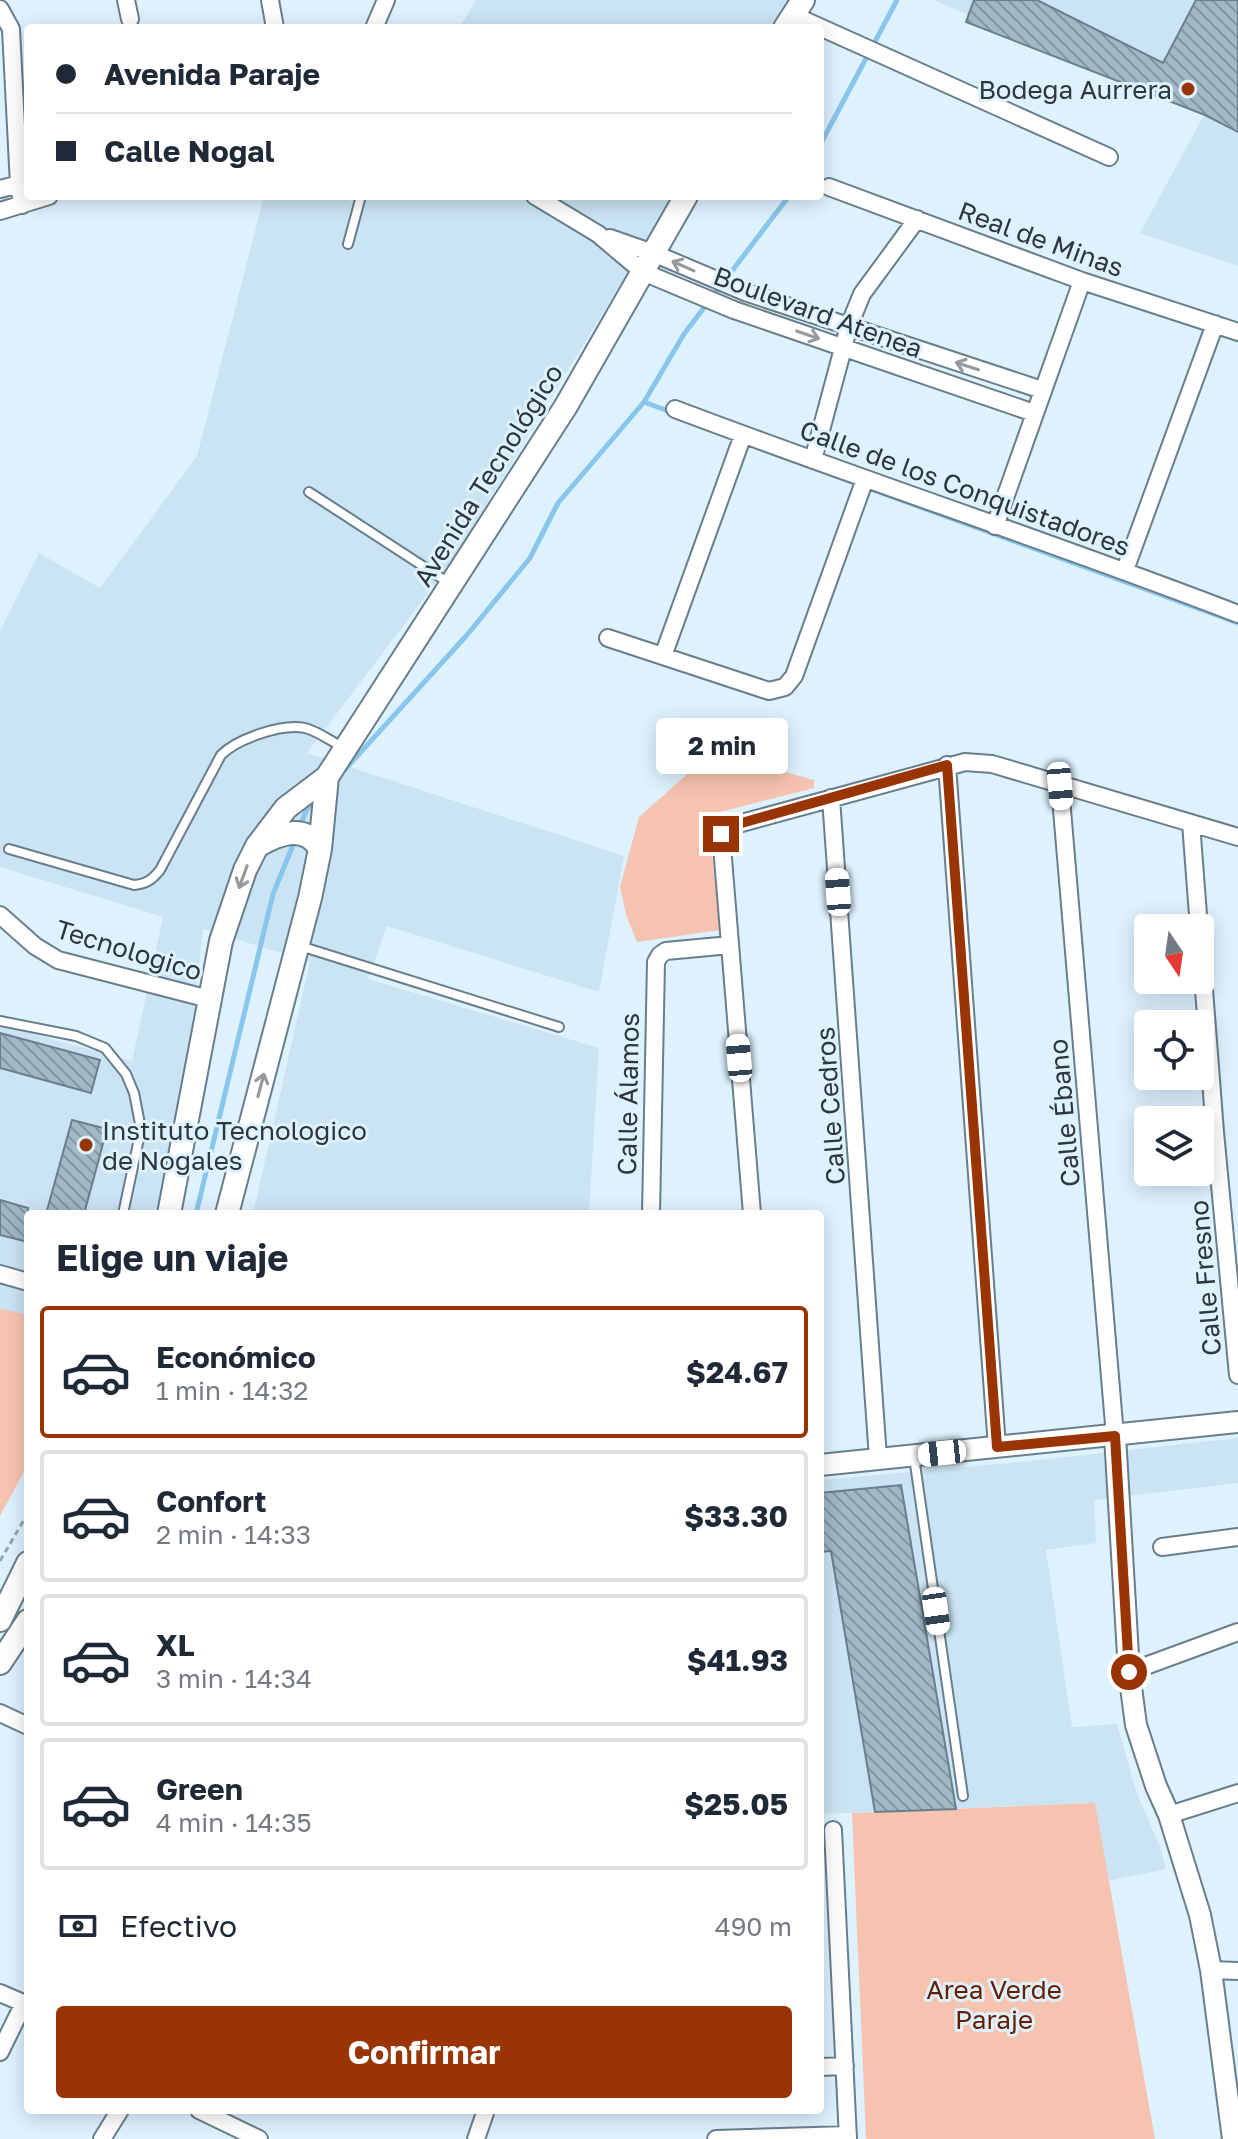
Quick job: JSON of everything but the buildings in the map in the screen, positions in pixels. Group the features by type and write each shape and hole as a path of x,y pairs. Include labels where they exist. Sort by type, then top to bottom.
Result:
{"main road":[{"name":"Avenida Tecnológico","path":"170,1210 221,941 245,870 257,846 286,808 327,777 566,406 684,200"},
{"name":"Avenida Tecnológico","path":"228,1210 298,946 320,849 327,777"},
{"path":"257,846 274,836 298,832 309,835 320,849"},
{"path":"0,1620 24,1571"},
{"path":"0,1663 24,1627"}],"street":[{"path":"126,0 130,19"},
{"path":"270,0 274,24"},
{"path":"376,24 386,0"},
{"path":"0,9 11,29 22,205"},
{"path":"794,14 815,24"},
{"path":"824,28 1109,157"},
{"path":"0,189 23,183"},
{"name":"Real de Minas","path":"829,187 1082,281 1238,332"},
{"path":"0,211 37,200"},
{"name":"Boulevard Atenea","path":"542,200 702,297 1034,413"},
{"path":"813,460 849,326 869,282 917,219"},
{"name":"Boulevard Atenea","path":"648,262 714,280 1042,390"},
{"path":"995,526 1082,281"},
{"path":"1125,570 1215,324"},
{"name":"Calle de los Conquistadores","path":"675,409 1125,570 1238,614"},
{"path":"663,656 743,435"},
{"path":"608,638 769,691 790,683 865,479"},
{"path":"752,1210 721,834 738,824 965,762 992,764 1238,837"},
{"path":"947,765 997,1447"},
{"name":"Calle Ébano","path":"1060,786 1115,1436"},
{"name":"Calle Cedros","path":"831,798 878,1458"},
{"path":"1191,823 1198,914"},
{"name":"Tecnologico","path":"0,915 35,946 58,960 209,999"},
{"name":"Calle Álamos","path":"651,1210 656,962 666,951 730,945"},
{"name":"Calle Fresno","path":"1204,994 1238,1375"},
{"path":"0,1274 24,1281"},
{"path":"824,1465 1238,1422"},
{"path":"1115,1436 1129,1672 1136,1725 1169,1815 1200,1915 1234,2103 1233,2139"},
{"path":"1162,1547 1238,1537"},
{"path":"1129,1672 1238,1632"},
{"path":"0,1713 24,1724"},
{"path":"1169,1815 1238,1793"},
{"path":"716,2139 848,2137 845,2066 828,1910 833,1830"},
{"path":"1211,1970 1238,1971"},
{"path":"0,1993 24,2003"},
{"path":"0,2052 24,2008"},
{"path":"824,2067 845,2066"},
{"path":"102,2139 118,2114"},
{"path":"207,2114 259,2139"},
{"path":"476,2139 485,2114"}],"lane":[{"path":"348,244 360,200"},
{"path":"309,492 453,585"},
{"path":"9,849 141,885 153,879 160,870 221,755 228,748 262,734 293,727 306,728 345,748"},
{"path":"298,946 559,1027"},
{"path":"0,1021 76,1036 105,1048 126,1074 134,1093 141,1129 124,1210"},
{"path":"914,1456 963,1796"}],"path":[{"path":"0,1561 24,1520"}],"shaded area":[{"path":"476,0 795,0 780,24 461,24"},
{"path":"933,0 1238,0 1238,266 1140,233 1204,115"},
{"path":"263,200 672,200 450,564 307,753 624,856 599,992 387,926 368,979 599,1048 589,1210 254,1210 310,962 203,929 187,1076 157,1210 24,1210 24,1318 0,1309 0,1025 132,1061 163,917 0,867 0,631 39,553 100,588 197,456"},
{"path":"1238,1438 1238,1483 1094,1500 1096,1543 1046,1550 1072,1727 1117,1724 1137,1794 1160,1846 1166,1869 1108,1881 1095,1803 824,1814 824,1480"}],"green space":[{"path":"712,752 814,780 814,788 708,815 720,930 637,942 626,915 620,887 639,817"},
{"path":"0,1309 24,1315 24,1471 0,1516"},
{"name":"Area Verde Paraje","path":"1095,1803 1155,2139 866,2139 852,1813"}],"waterway":[{"path":"824,137 897,0"},
{"path":"340,775 467,635 530,558 558,503 644,402 684,334 786,200"},
{"path":"644,402 671,412"},
{"path":"871,489 1238,623"},
{"path":"299,828 307,809 316,800"},
{"path":"197,1210 273,894 296,838"}],"place":[{"name":"Bodega Aurrera","path":"1188,89"},
{"name":"Instituto Tecnologico de Nogales","path":"86,1145"}],"route":[{"path":"721,834 738,824 947,765 997,1447 1115,1436 1129,1672"}]}
